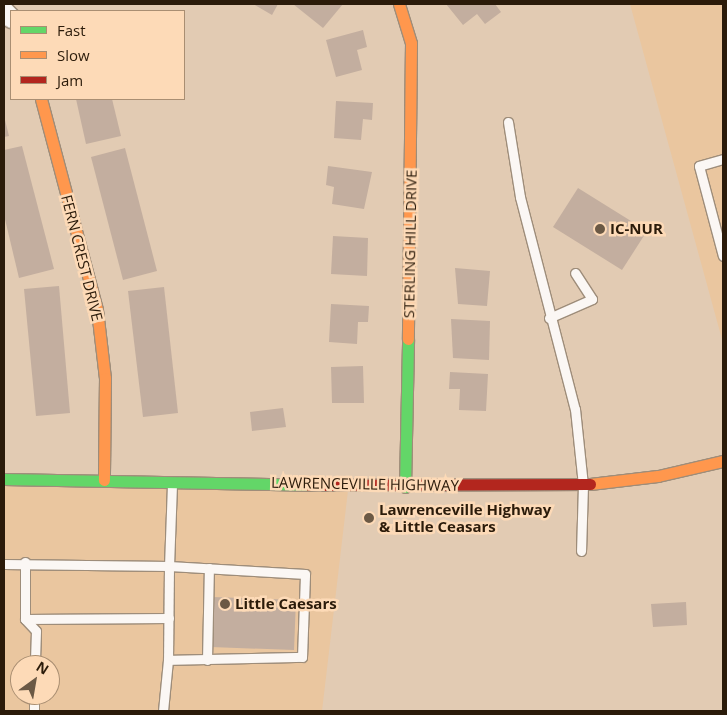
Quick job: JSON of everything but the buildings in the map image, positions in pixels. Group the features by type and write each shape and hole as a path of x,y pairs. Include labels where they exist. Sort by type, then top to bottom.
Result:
{"street":[{"name":"STERLING HILL DRIVE","path":"399,4 411,43 412,109 405,487"},
{"name":"FERN CREST DRIVE","path":"41,100 97,310 105,378 104,480"},
{"name":"LAWRENCEVILLE HIGHWAY","path":"4,478 405,487 583,485 658,476 723,461"}],"lane":[{"path":"508,122 520,197 549,318 575,410 583,485 581,551"},
{"path":"723,159 699,166 723,256"},
{"path":"549,318 592,299 575,273"},
{"path":"163,711 168,660 172,481"},
{"path":"25,562 25,619 36,631 35,655"},
{"path":"4,564 25,562 170,566 305,574 302,657 168,660"},
{"path":"207,660 208,568"},
{"path":"25,619 169,618"}],"shaded area":[{"path":"630,4 723,4 723,343"},
{"path":"4,479 349,482 322,711 4,711"}],"traffic: fast":[{"path":"405,487 408,339"},
{"path":"4,479 309,485"}],"traffic: slow":[{"path":"399,4 411,43 408,339"},
{"path":"41,100 97,310 105,378 104,480"},
{"path":"590,484 658,476 723,461"}],"traffic: jam":[{"path":"309,485 590,484"}],"place":[{"name":"IC-NUR","path":"600,229"},
{"name":"Lawrenceville Highway & Little Ceasars","path":"369,518"},
{"name":"Little Caesars","path":"225,604"}]}
